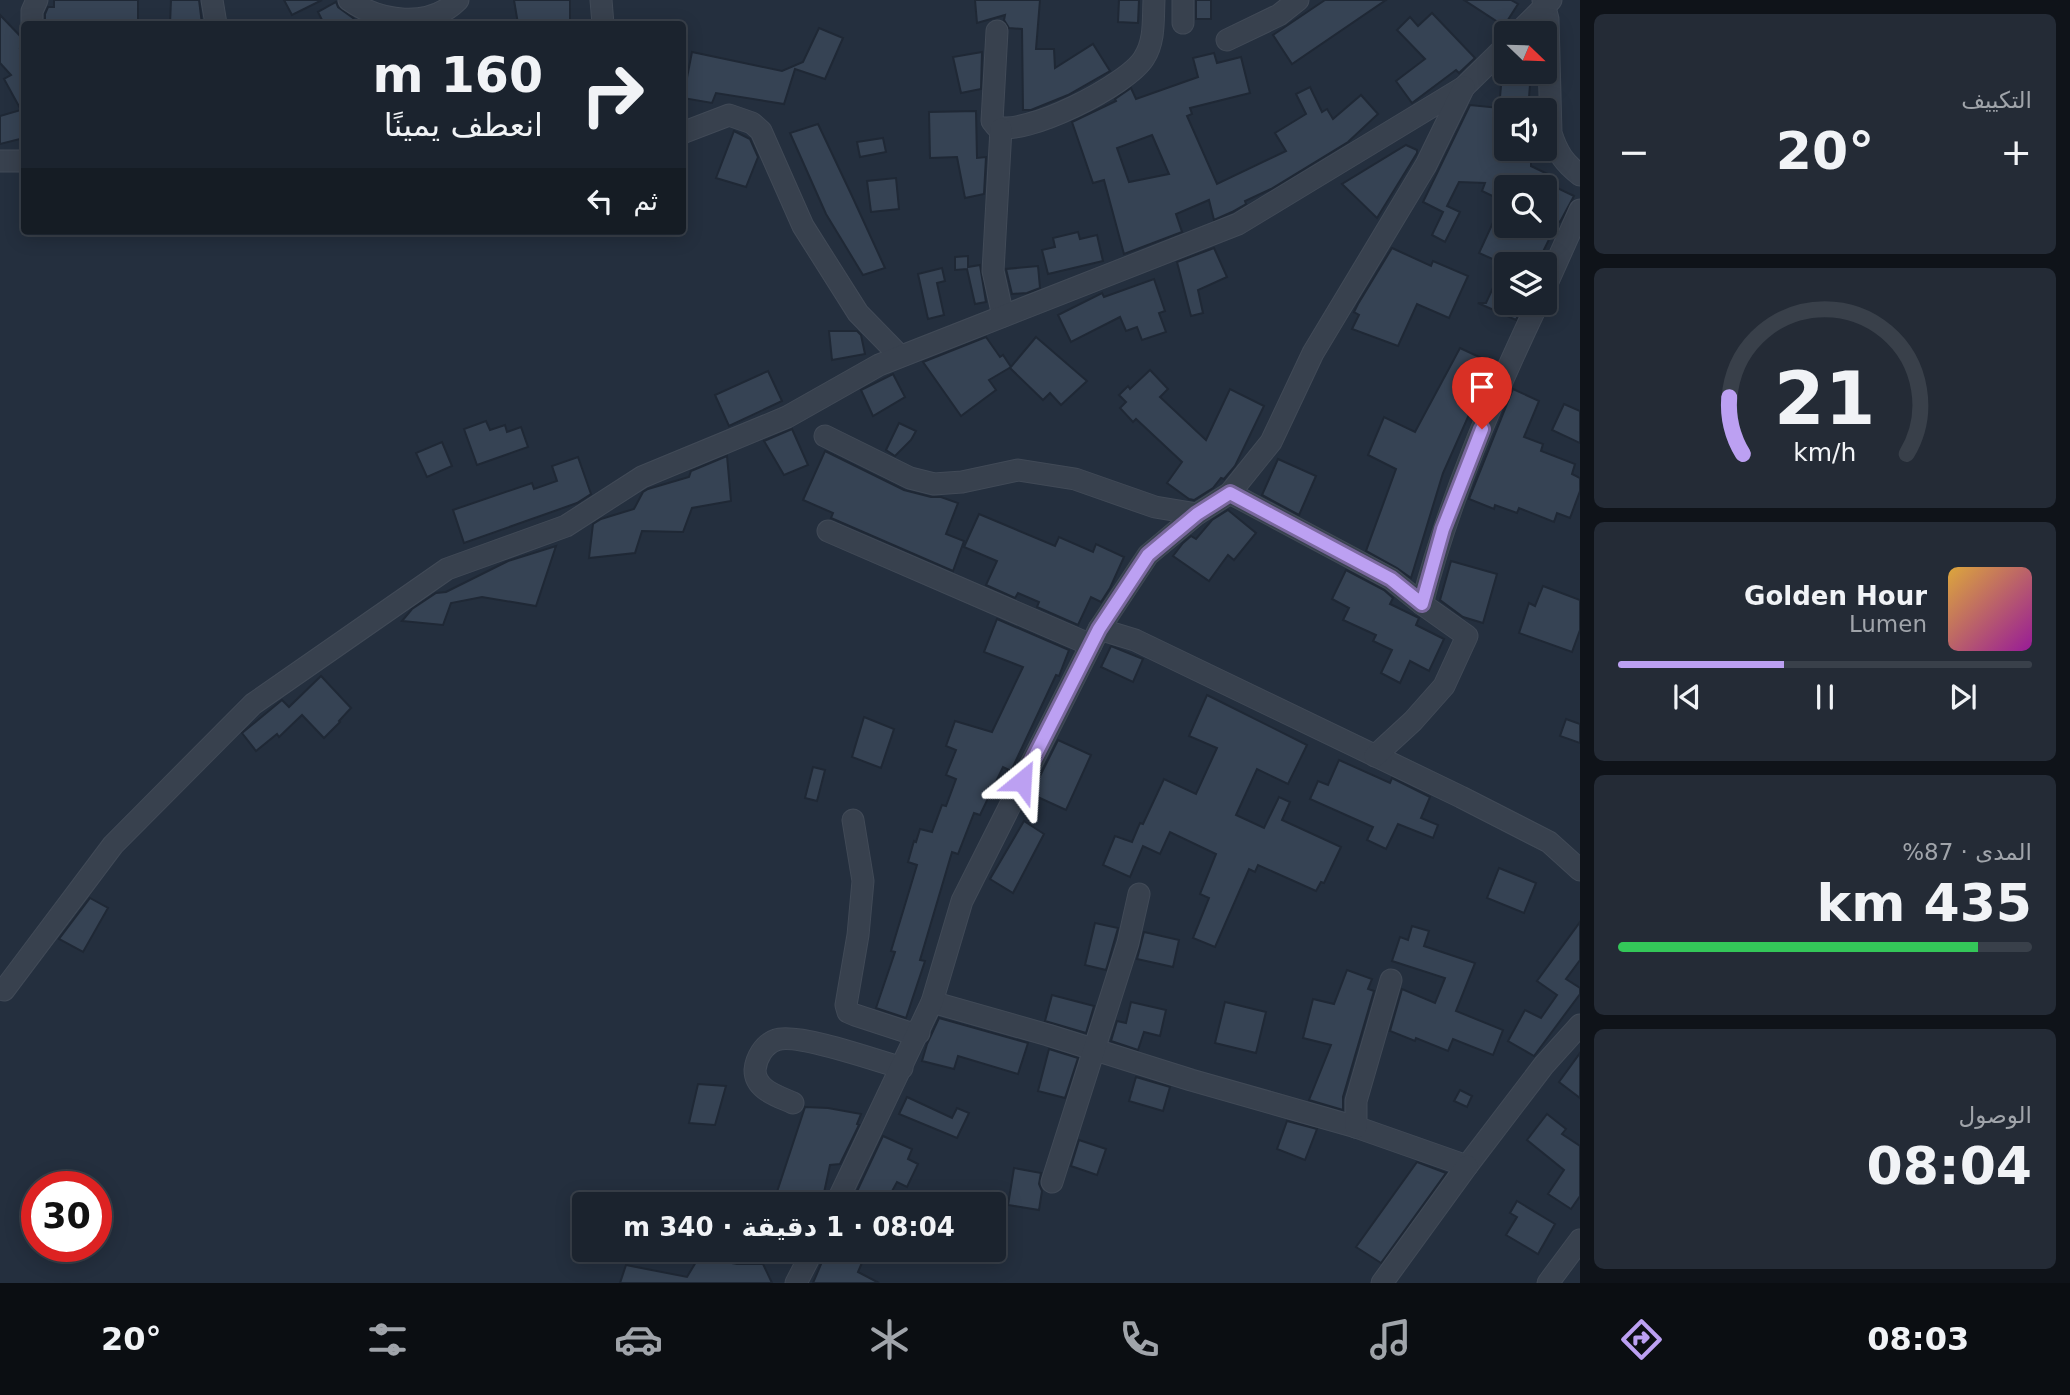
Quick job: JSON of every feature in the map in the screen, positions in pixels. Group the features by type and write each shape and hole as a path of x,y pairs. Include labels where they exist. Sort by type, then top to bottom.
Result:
{"street":[{"path":"32,21 32,11 37,0"},
{"path":"212,0 216,21"},
{"path":"349,0 381,16 401,20 439,13 458,0"},
{"path":"601,0 603,21"},
{"path":"996,31 992,121 996,126 1008,130 1070,109 1117,85 1135,71 1150,46 1154,0"},
{"path":"1183,0 1183,23"},
{"path":"1227,40 1281,7 1298,0"},
{"path":"1529,21 1546,2"},
{"path":"1546,2 1551,133 1556,151 1580,176"},
{"path":"1,993 113,845 253,704 447,569 566,526 642,477 787,417 878,365 1238,224 1464,87 1494,58"},
{"path":"842,1192 932,1002 961,901 1095,637 1148,555 1197,514 1230,493 1271,442 1313,353 1426,165 1464,87"},
{"path":"686,131 729,115 752,123 761,131 810,237 858,313 900,356"},
{"path":"1001,128 993,271 1003,316"},
{"path":"0,161 21,161"},
{"path":"1557,261 1580,210"},
{"path":"1422,604 1443,529 1472,453 1533,315"},
{"path":"825,436 910,478 934,484 962,482 1018,470 1075,480 1155,507 1197,514"},
{"path":"1230,493 1391,579 1467,636 1444,686 1413,721 1375,756"},
{"path":"828,531 1095,637 1135,640 1549,842 1580,870"},
{"path":"853,820 863,881 858,935 846,1005 849,1012 855,1015 907,1032 919,1033"},
{"path":"1052,1182 1128,943 1139,894"},
{"path":"1356,1127 1356,1101 1391,980"},
{"path":"932,1002 1356,1127 1467,1166"},
{"path":"1381,1283 1544,1065 1580,1025"},
{"path":"793,1103 762,1088 756,1079 755,1068 759,1057 766,1046 776,1039 808,1042 902,1068"},
{"path":"1548,1283 1580,1240"},
{"path":"796,1283 807,1262"}],"building":[{"path":"54,0 138,0 138,21 45,21 48,7 54,7"},
{"path":"171,0 199,0 202,21 170,21"},
{"path":"284,0 322,0 292,15"},
{"path":"514,0 570,0 570,21 518,21"},
{"path":"975,0 1040,0 1036,49 1054,49 1055,68 1093,44 1110,71 1068,95 1031,110 1023,110 1022,29 1009,28 1004,20 1005,15 977,23"},
{"path":"1119,0 1139,0 1138,23 1118,22"},
{"path":"1196,0 1211,0 1211,19 1196,19"},
{"path":"1325,0 1386,0 1292,64 1273,35"},
{"path":"1464,0 1511,0 1518,4 1507,21 1496,21"},
{"path":"336,2 338,7 355,21 322,21 318,12"},
{"path":"1432,13 1475,58 1459,73 1456,70 1412,103 1396,81 1425,59 1397,30 1410,17 1418,26"},
{"path":"0,15 21,37 21,110 4,79 11,75 0,63"},
{"path":"819,28 843,38 825,79 795,69 784,104 716,93 712,103 686,99 692,52 782,71 803,62"},
{"path":"982,52 981,89 961,93 953,57"},
{"path":"1214,53 1217,63 1241,57 1250,93 1190,108 1192,114 1187,116 1217,184 1286,151 1275,133 1306,114 1296,94 1310,87 1322,112 1327,109 1333,119 1361,95 1378,114 1348,142 1271,189 1245,201 1246,204 1232,212 1214,220 1209,200 1176,214 1182,232 1124,254 1104,180 1093,183 1072,122 1116,101 1115,99 1131,88 1136,99 1198,77 1193,58","holes":["1152,135 1169,174 1129,182 1117,148"]},
{"path":"1501,84 1530,84 1529,98 1500,98"},
{"path":"1470,105 1494,107 1494,161 1531,161 1531,166 1550,175 1494,175 1494,197 1482,191 1485,183 1459,182 1447,206 1460,212 1445,242 1432,235 1443,212 1423,202"},
{"path":"21,110 21,139 0,144 0,116"},
{"path":"976,111 977,158 986,157 984,194 965,198 957,157 930,158 929,112"},
{"path":"818,124 885,268 863,275 826,214 790,133"},
{"path":"734,131 750,139 758,157 746,187 716,178"},
{"path":"883,138 886,152 860,157 857,142"},
{"path":"1406,145 1417,150 1417,153 1377,218 1342,184"},
{"path":"896,178 899,209 871,212 867,181"},
{"path":"1557,188 1574,196 1560,222 1557,223"},
{"path":"1494,220 1494,238 1550,238 1543,252 1494,252 1494,260 1479,253"},
{"path":"1078,232 1080,239 1097,235 1103,261 1048,274 1042,250 1055,247 1053,238"},
{"path":"1214,248 1227,277 1198,290 1203,313 1191,316 1177,262"},
{"path":"1392,248 1431,266 1433,261 1468,276 1449,318 1417,304 1398,346 1352,329 1359,315 1354,312"},
{"path":"968,256 968,267 980,265 986,302 975,304 967,269 955,270 955,257"},
{"path":"1038,266 1040,288 1027,293 1012,294 1006,269"},
{"path":"942,268 945,281 937,283 944,315 928,319 918,274"},
{"path":"1154,279 1165,311 1159,313 1166,332 1142,340 1137,327 1126,331 1120,317 1071,342 1058,315 1102,293 1104,297"},
{"path":"1494,286 1494,310 1478,303 1486,303"},
{"path":"1505,315 1518,315 1516,320"},
{"path":"829,331 857,331 861,335 865,354 832,360"},
{"path":"986,337 1011,367 989,380 996,390 961,416 923,362"},
{"path":"1036,337 1087,381 1061,405 1050,393 1043,400 1010,368"},
{"path":"1460,348 1492,363 1443,473 1411,578 1366,551 1396,469 1368,455 1384,417 1415,432"},
{"path":"1150,370 1168,389 1160,397 1206,440 1230,389 1264,406 1235,466 1224,479 1221,478 1213,488 1194,500 1167,483 1182,462 1136,419 1133,422 1120,408 1126,402 1119,395 1128,386 1130,389"},
{"path":"768,371 782,401 729,426 715,395"},
{"path":"893,374 905,397 873,416 861,390"},
{"path":"1513,389 1539,401 1524,437 1543,444 1541,451 1575,464 1572,474 1580,478 1580,491 1570,518 1557,513 1554,522 1519,508 1517,513 1495,505 1494,509 1469,499"},
{"path":"1564,404 1580,411 1580,443 1552,430"},
{"path":"486,421 490,430 505,425 507,432 521,427 528,447 477,465 464,429"},
{"path":"899,423 916,431 895,456 886,450"},
{"path":"792,429 808,465 784,475 764,441"},
{"path":"442,442 452,466 427,477 416,453"},
{"path":"825,451 904,490 958,503 946,534 964,541 953,571 831,518 833,513 803,500"},
{"path":"727,456 731,501 692,508 683,532 642,531 635,553 589,558 593,524 634,509 643,492 648,489 689,477 691,471"},
{"path":"578,457 591,494 577,503 464,543 453,510 532,483 534,489 557,481 552,466"},
{"path":"1278,459 1316,476 1299,515 1262,495"},
{"path":"1228,510 1256,533 1234,560 1228,555 1209,581 1173,556 1191,536 1196,539 1212,520"},
{"path":"979,514 1055,546 1059,537 1093,552 1096,544 1124,557 1101,602 1091,597 1078,625 1037,607 1039,602 1018,593 1015,598 986,585 997,561 964,547"},
{"path":"556,546 536,606 482,597 451,603 443,625 402,621 412,609 436,593 446,592 508,561"},
{"path":"1451,561 1497,574 1483,623 1463,617 1440,600"},
{"path":"1346,570 1384,590 1393,598 1390,604 1419,618 1416,625 1444,639 1429,671 1410,661 1400,683 1381,673 1392,650 1373,641 1376,635 1343,620 1349,608 1332,599"},
{"path":"1543,586 1580,600 1580,630 1572,652 1519,633 1529,603 1535,606"},
{"path":"997,619 1069,650 1059,676 1056,675 1011,771 1003,767 980,815 974,813 958,854 952,852 920,960 925,961 906,1018 876,1008 895,952 891,951 917,865 908,862 914,841 916,842 920,829 932,832 956,779 946,775 956,750 946,746 955,721 992,732 1023,667 984,652"},
{"path":"1111,646 1143,659 1133,682 1101,667"},
{"path":"321,676 351,708 340,722 324,738 302,715 279,737 277,734 256,751 242,733 282,700 289,707"},
{"path":"1207,695 1307,745 1288,784 1257,769 1236,815 1264,828 1279,797 1290,802 1282,820 1341,847 1324,883 1321,882 1316,891 1258,865 1255,872 1249,869 1215,947 1193,938 1209,898 1200,894 1216,854 1170,832 1160,854 1143,846 1130,877 1103,865 1115,836 1132,842 1164,779 1196,794 1217,748 1189,736"},
{"path":"864,717 894,729 881,768 852,757"},
{"path":"1566,719 1580,724 1580,743 1560,736"},
{"path":"1058,740 1091,755 1066,810 1031,794"},
{"path":"1339,760 1390,783 1392,778 1430,797 1421,818 1438,825 1433,838 1398,824 1386,849 1367,840 1373,827 1310,799 1318,781 1328,785"},
{"path":"813,767 825,770 817,801 805,798"},
{"path":"1024,821 1044,834 1013,893 990,879"},
{"path":"1499,868 1536,883 1524,913 1487,898"},
{"path":"90,898 108,908 83,952 59,939"},
{"path":"1580,922 1580,960 1566,979 1580,988 1580,994 1534,1056 1508,1041 1525,1010 1541,1018 1557,995 1537,981"},
{"path":"1095,923 1118,928 1106,970 1085,965"},
{"path":"1412,926 1429,931 1424,946 1475,963 1456,1011 1503,1030 1493,1055 1453,1039 1448,1051 1390,1031 1402,989 1435,1003 1445,978 1392,961 1400,937 1408,940"},
{"path":"1144,932 1179,940 1173,967 1137,959"},
{"path":"1347,970 1372,979 1368,989 1374,991 1343,1097 1343,1110 1309,1100 1331,1045 1303,1038 1313,999 1334,1004"},
{"path":"1052,995 1094,1006 1086,1033 1045,1021"},
{"path":"1131,1002 1166,1010 1160,1036 1144,1032 1138,1050 1111,1041 1117,1021 1126,1023"},
{"path":"1225,1002 1266,1012 1256,1053 1215,1043"},
{"path":"939,1018 1028,1043 1018,1074 958,1056 954,1069 922,1061"},
{"path":"1049,1049 1078,1058 1065,1098 1038,1091"},
{"path":"1580,1053 1580,1098 1559,1082"},
{"path":"1136,1077 1170,1087 1163,1111 1129,1101"},
{"path":"698,1084 726,1086 715,1125 689,1123"},
{"path":"1460,1090 1472,1096 1467,1107 1454,1101"},
{"path":"907,1097 952,1118 957,1108 969,1113 957,1138 899,1114"},
{"path":"805,1107 861,1114 857,1124 859,1125 840,1164 830,1165 824,1192 777,1192"},
{"path":"1547,1114 1566,1129 1562,1134 1580,1146 1580,1196 1571,1209 1548,1194 1564,1170 1527,1140"},
{"path":"1287,1121 1317,1129 1305,1160 1277,1149"},
{"path":"883,1136 912,1149 908,1159 918,1164 907,1187 897,1182 892,1192 857,1192"},
{"path":"1079,1140 1106,1149 1097,1175 1071,1166"},
{"path":"1417,1162 1446,1173 1381,1263 1356,1247"},
{"path":"1014,1168 1041,1173 1039,1210 1008,1205"},
{"path":"1517,1201 1555,1224 1538,1254 1506,1235 1517,1217 1510,1213"},
{"path":"696,1262 763,1264 772,1283 620,1283 626,1265 687,1277"},
{"path":"822,1262 862,1262 858,1272 879,1283 813,1283"}],"route":[{"path":"1022,781 1099,629 1148,555 1197,514 1230,493 1391,579 1422,604 1443,529 1482,429"}]}
